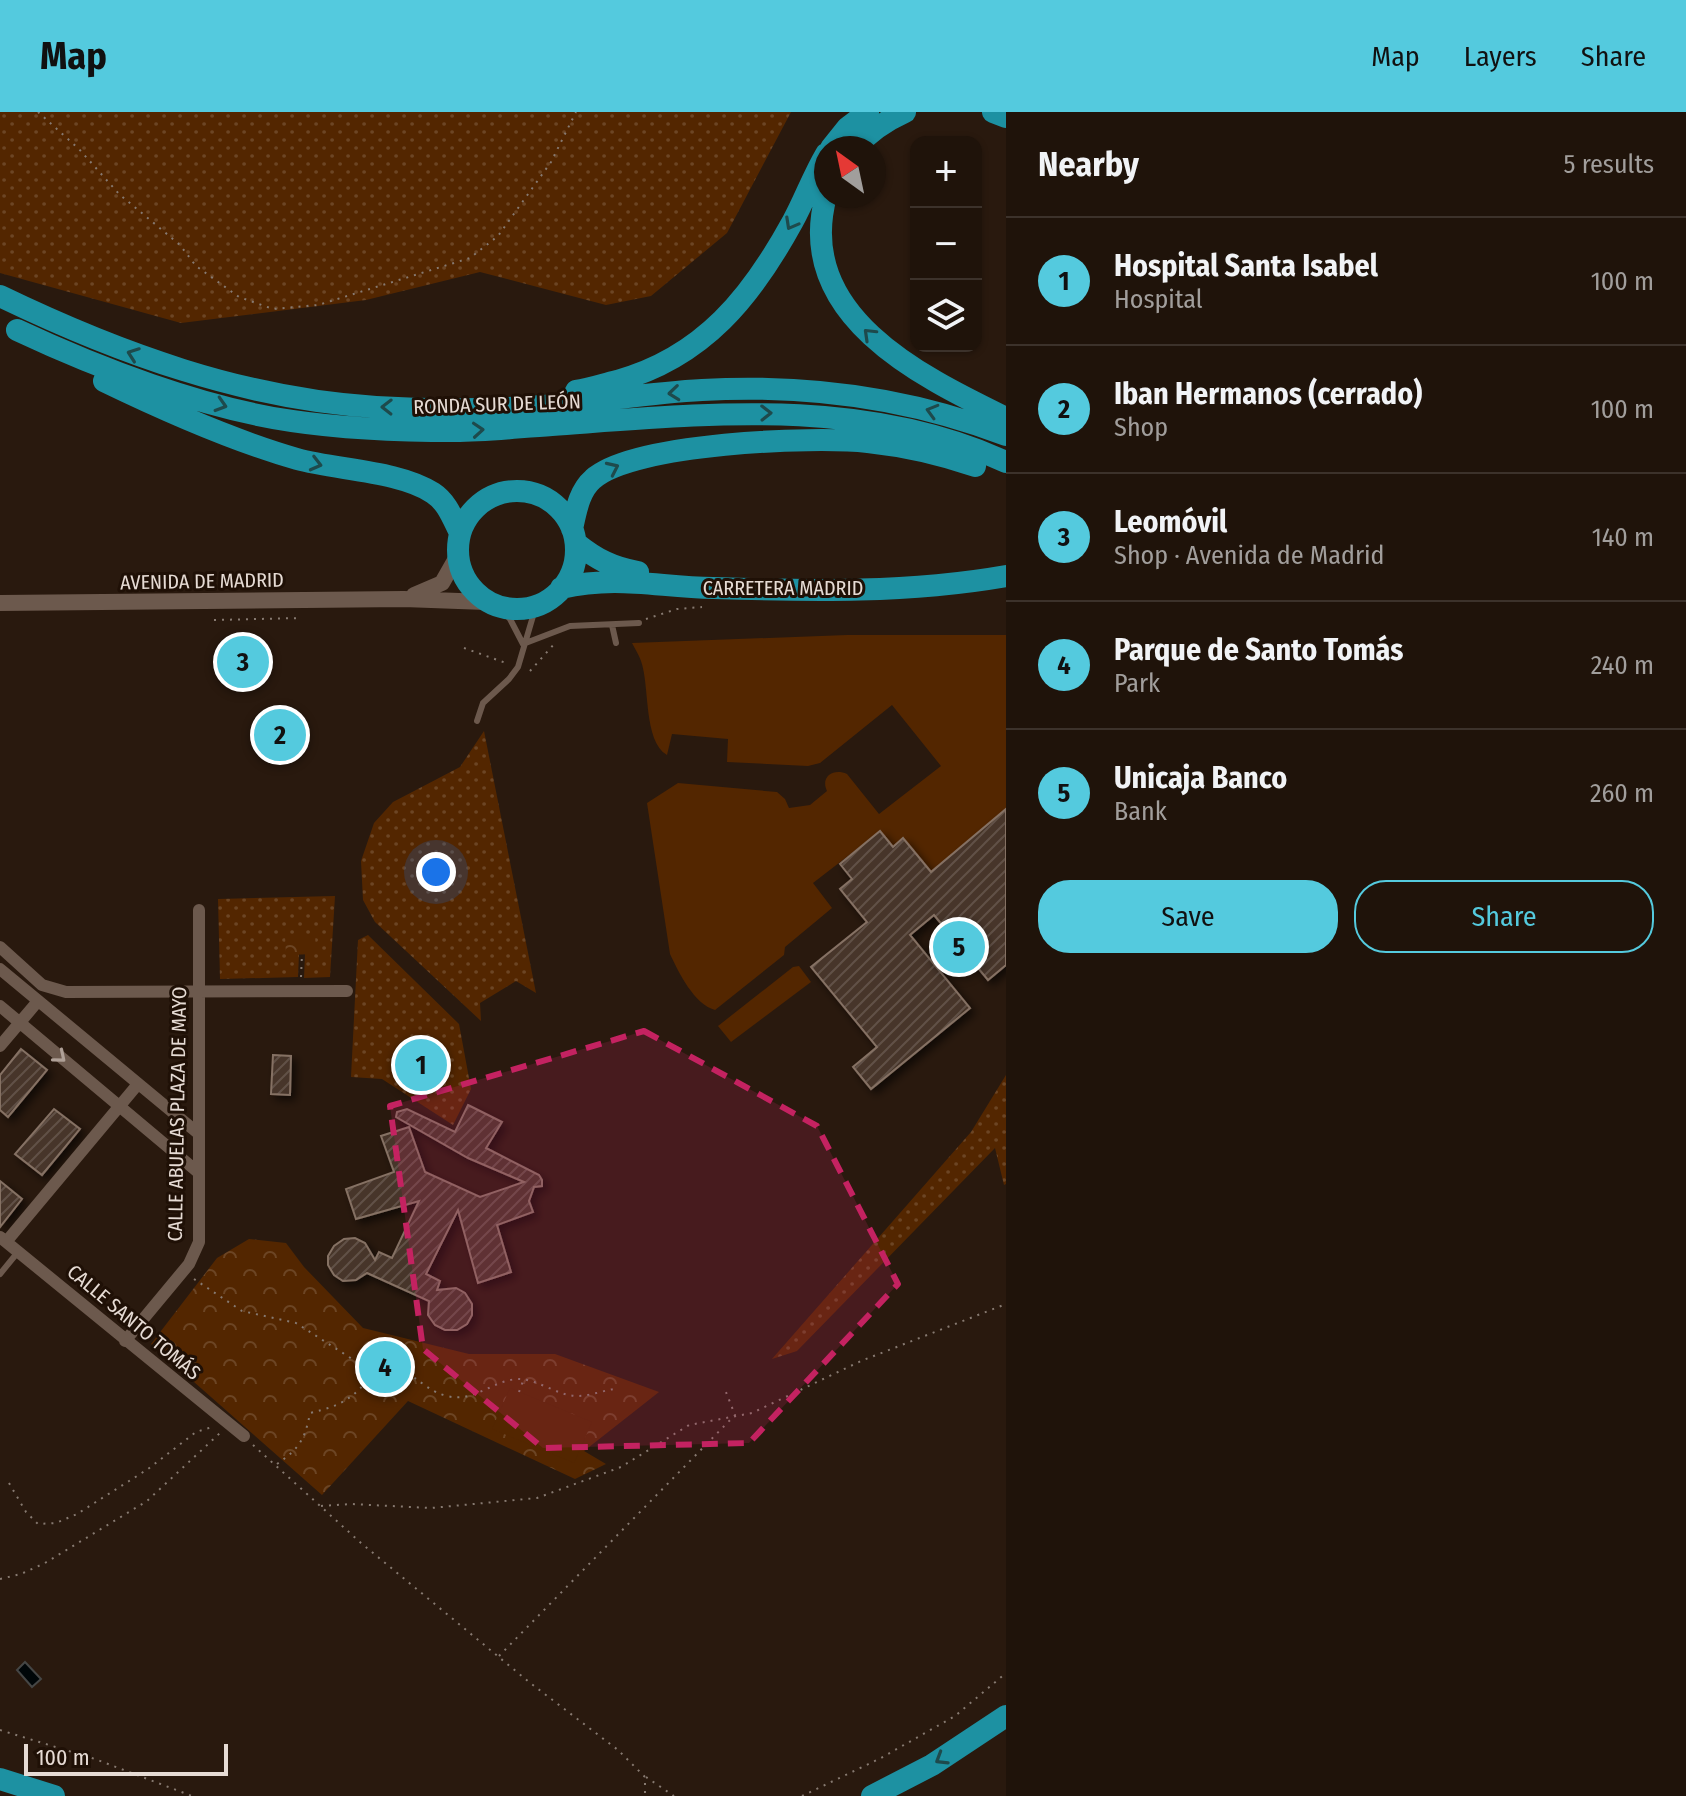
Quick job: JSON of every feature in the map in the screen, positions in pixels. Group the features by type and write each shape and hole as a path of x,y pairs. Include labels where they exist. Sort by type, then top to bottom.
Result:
{"highway":[{"path":"841,136 868,112"},
{"path":"869,136 886,121 905,112"},
{"path":"993,112 1006,117"},
{"path":"453,409 509,397 583,390 639,375 703,339 733,312 762,276 814,179"},
{"path":"824,208 822,223 830,278 854,319 900,361 1006,418"},
{"name":"RONDA SUR DE LEÓN","path":"0,296 77,333 131,353 239,386 302,399 376,407 453,409 527,407 703,390 783,389 854,395 925,408 1006,435"},
{"path":"8,325 54,357 176,414 297,459 402,480 436,494 449,510 459,544 462,574 472,590 493,605 512,610 536,606 549,599 570,576 575,559 574,536 583,490 593,478 613,466 670,452 786,440 867,442 942,454 1006,477"},
{"name":"RONDA SUR DE LEÓN","path":"8,325 129,377 235,409 291,421 374,430 459,432 695,415 819,415 896,426 949,440 1006,462"},
{"path":"459,544 469,517 481,503 497,494 515,491 534,493 551,500 563,513 574,536"},
{"name":"CARRETERA MADRID","path":"574,536 594,558 617,569 660,576 913,576 1006,564"},
{"name":"CARRETERA MADRID","path":"561,588 593,581 625,580 684,587 845,591 972,582 1006,576"},
{"path":"872,1796 932,1765 1006,1716"},
{"path":"0,1779 54,1796"}],"main road":[{"name":"AVENIDA DE MADRID","path":"404,599 442,583 459,544"},
{"name":"AVENIDA DE MADRID","path":"0,603 404,599 493,605"}],"street":[{"name":"CALLE ABUELAS PLAZA DE MAYO","path":"125,1341 183,1272 196,1253 199,1242 199,910"},
{"path":"0,947 31,976 54,991 347,991"},
{"path":"0,969 199,1134"},
{"path":"0,1046 38,1001"},
{"path":"0,1006 199,1173"},
{"path":"3,1239 138,1084"},
{"name":"CALLE SANTO TOMÁS","path":"3,1239 244,1436"}],"lane":[{"path":"493,605 510,619 523,644"},
{"path":"477,721 483,703 518,667 536,606"},
{"path":"523,644 570,626 639,623"},
{"path":"612,625 616,643"},
{"path":"0,1274 18,1252"}],"path":[{"path":"38,112 79,149 119,194 180,245 196,266 239,297 273,309 318,305 470,258 498,236 551,162 576,112"},
{"path":"214,620 302,618"},
{"path":"530,671 561,639"},
{"path":"464,648 511,665"},
{"path":"301,991 302,954"},
{"path":"183,1272 242,1311 296,1323 374,1373"},
{"path":"321,1506 351,1504 431,1508 537,1498 621,1467 689,1425 752,1413 861,1361 1006,1304"},
{"path":"276,1465 292,1454 306,1436 310,1413 328,1409 356,1395 374,1373 388,1369 403,1371 446,1396 471,1397 506,1381 524,1380 576,1396 614,1389"},
{"path":"519,1392 524,1380"},
{"path":"724,1387 735,1415"},
{"path":"498,1656 735,1415"},
{"path":"9,1483 26,1512 38,1524 56,1523 77,1514 122,1486 196,1432 225,1423"},
{"path":"0,1579 45,1563 147,1501 222,1432 225,1423"},
{"path":"244,1436 361,1543 618,1750 645,1777 674,1796"},
{"path":"802,1796 881,1758 955,1716 1006,1673"},
{"path":"0,1730 95,1759 192,1796"},
{"path":"645,1777 645,1796"}],"highlighted area":[{"path":"644,1031 817,1126 898,1284 749,1443 543,1448 423,1349 390,1106"}],"green space":[{"path":"0,112 791,112 727,233 651,296 606,305 480,272 366,300 181,323 0,273"},
{"path":"847,635 1006,635 1006,809 931,872 903,839 893,847 879,832 813,883 832,908 785,947 784,955 715,1010 694,995 670,954 647,803 678,783 777,792 789,808 810,805 827,791 827,777 837,772 847,774 879,814 941,766 892,705 820,763 808,766 727,762 728,739 672,734 667,755 654,738 644,672 632,643"},
{"path":"484,731 536,993 516,981 480,1003 481,1021 375,922 363,900 361,861 374,823 393,802 460,767"},
{"path":"335,896 330,977 304,978 305,954 316,953 286,954 299,954 298,977 220,979 218,899"},
{"path":"315,934 316,954 286,955 285,935"},
{"path":"368,935 459,1024 471,1089 453,1125 382,1079 351,1077 358,940"},
{"path":"799,966 811,982 731,1042 718,1026 793,967"},
{"path":"1006,1075 1006,1184 995,1148 797,1351 772,1359 971,1132"},
{"path":"249,1239 286,1243 304,1267 363,1328 469,1354 555,1354 659,1392 584,1451 606,1464 575,1479 408,1401 322,1495 151,1344 217,1258"},
{"path":"510,1388 592,1422 574,1463 492,1429"}],"shaded area":[{"path":"25,1662 41,1679 32,1687 17,1670"}],"building":[{"path":"1006,809 1006,965 988,980 934,915 910,935 970,1008 871,1089 853,1067 877,1047 811,967 867,922 840,889 852,879 840,864 880,831 893,847 903,838 931,872"},
{"path":"21,1049 47,1070 8,1117 0,1110 0,1075"},
{"path":"273,1055 291,1056 290,1095 271,1094"},
{"path":"468,1105 502,1122 486,1148 539,1175 542,1186 534,1187 529,1201 533,1212 497,1225 511,1272 478,1283 458,1210 426,1274 440,1281 437,1290 456,1288 465,1293 472,1304 472,1315 467,1324 457,1330 445,1330 435,1325 428,1315 429,1301 367,1273 356,1280 343,1281 334,1275 328,1265 328,1256 334,1246 344,1239 355,1238 365,1243 375,1260 379,1252 392,1258 419,1201 356,1219 346,1189 394,1172 381,1136 409,1127 425,1172 480,1197 524,1182 468,1158 396,1117 397,1112 407,1109 455,1132"},
{"path":"54,1109 80,1129 42,1175 15,1154"},
{"path":"0,1181 22,1199 0,1227"}],"place":[{"name":"Leomóvil","path":"243,662"},
{"name":"Iban Hermanos (cerrado)","path":"280,735"},
{"name":"Unicaja Banco","path":"959,947"},
{"name":"Hospital Santa Isabel","path":"421,1065"},
{"name":"Parque de Santo Tomás","path":"385,1367"}]}
